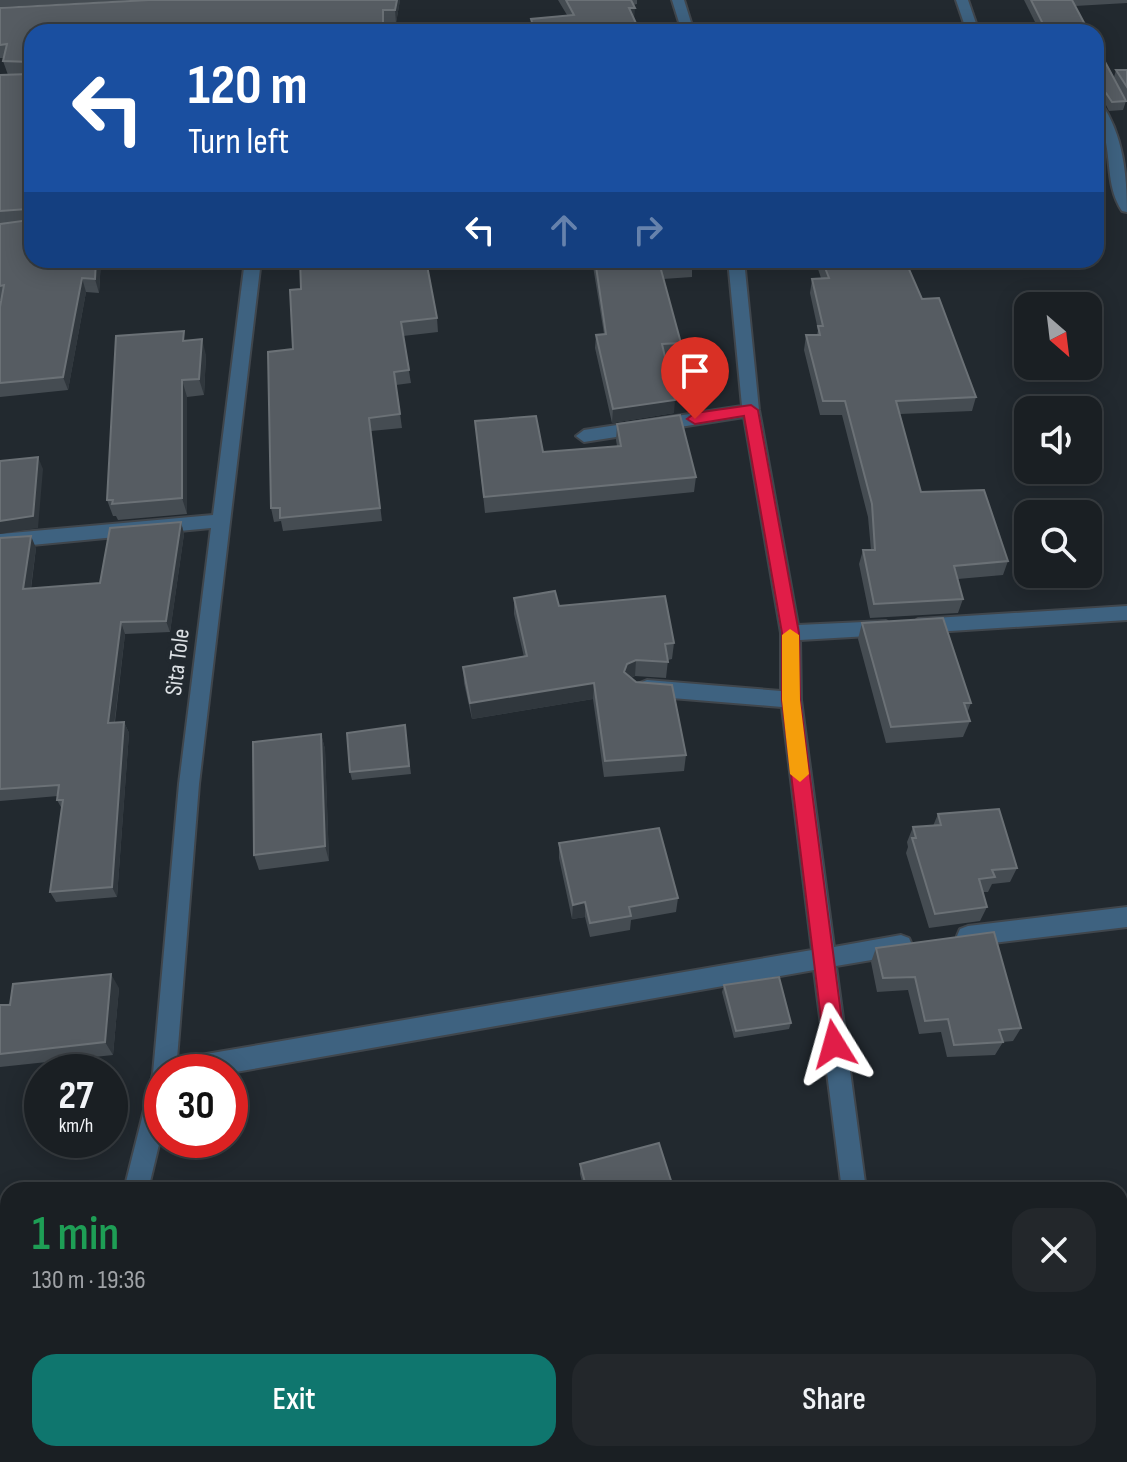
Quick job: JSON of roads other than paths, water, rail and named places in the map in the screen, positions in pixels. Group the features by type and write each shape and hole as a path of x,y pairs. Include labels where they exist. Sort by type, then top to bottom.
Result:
{"street":[{"path":"678,0 686,24"},
{"path":"962,0 970,24"},
{"path":"1104,112 1123,148 1120,198 1127,208"},
{"name":"Sita Tole","path":"167,1054 189,784 252,268"},
{"path":"737,268 751,410 790,633 791,700 853,1182"},
{"path":"584,436 751,410"},
{"path":"0,541 220,521"},
{"path":"790,633 1127,613"},
{"path":"636,687 791,700"},
{"path":"248,1058 822,956 1127,917"},
{"path":"138,1182 144,1156"}]}
